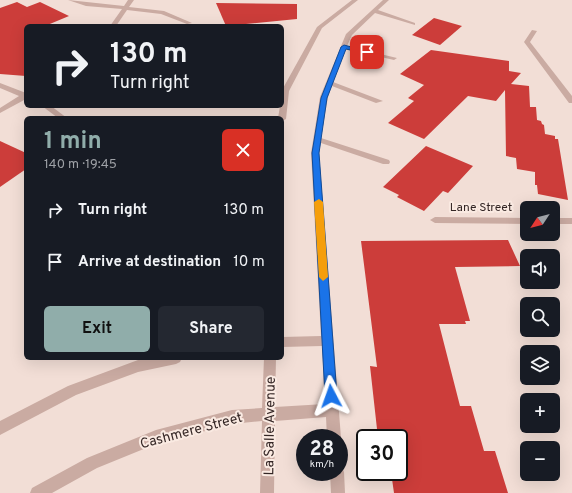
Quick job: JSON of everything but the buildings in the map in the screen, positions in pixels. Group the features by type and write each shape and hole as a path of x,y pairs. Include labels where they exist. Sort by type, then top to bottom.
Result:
{"street":[{"path":"71,0 86,4 126,7 162,12 189,23"},
{"path":"114,24 131,0"},
{"path":"284,101 285,92 320,27 356,0"},
{"path":"333,429 316,153 324,98 349,34 386,0"},
{"path":"374,11 413,24"},
{"path":"534,31 527,42 572,101"},
{"path":"344,47 394,58"},
{"path":"330,83 379,101"},
{"path":"0,85 24,95"},
{"path":"0,111 24,97"},
{"path":"49,108 60,116"},
{"path":"318,140 386,162"},
{"name":"Lane Street","path":"435,220 520,221"},
{"path":"560,221 572,221"},
{"path":"284,342 327,341"},
{"path":"0,428 72,390 138,366 166,360"},
{"name":"La Salle Avenue","path":"267,493 270,360"},
{"name":"Cashmere Street","path":"37,493 92,462 156,437 232,416 332,410"},
{"path":"337,481 338,493"}],"slow traffic":[{"path":"319,202 323,277"}],"route":[{"path":"331,396 316,153 324,98 344,47 367,52"}]}
